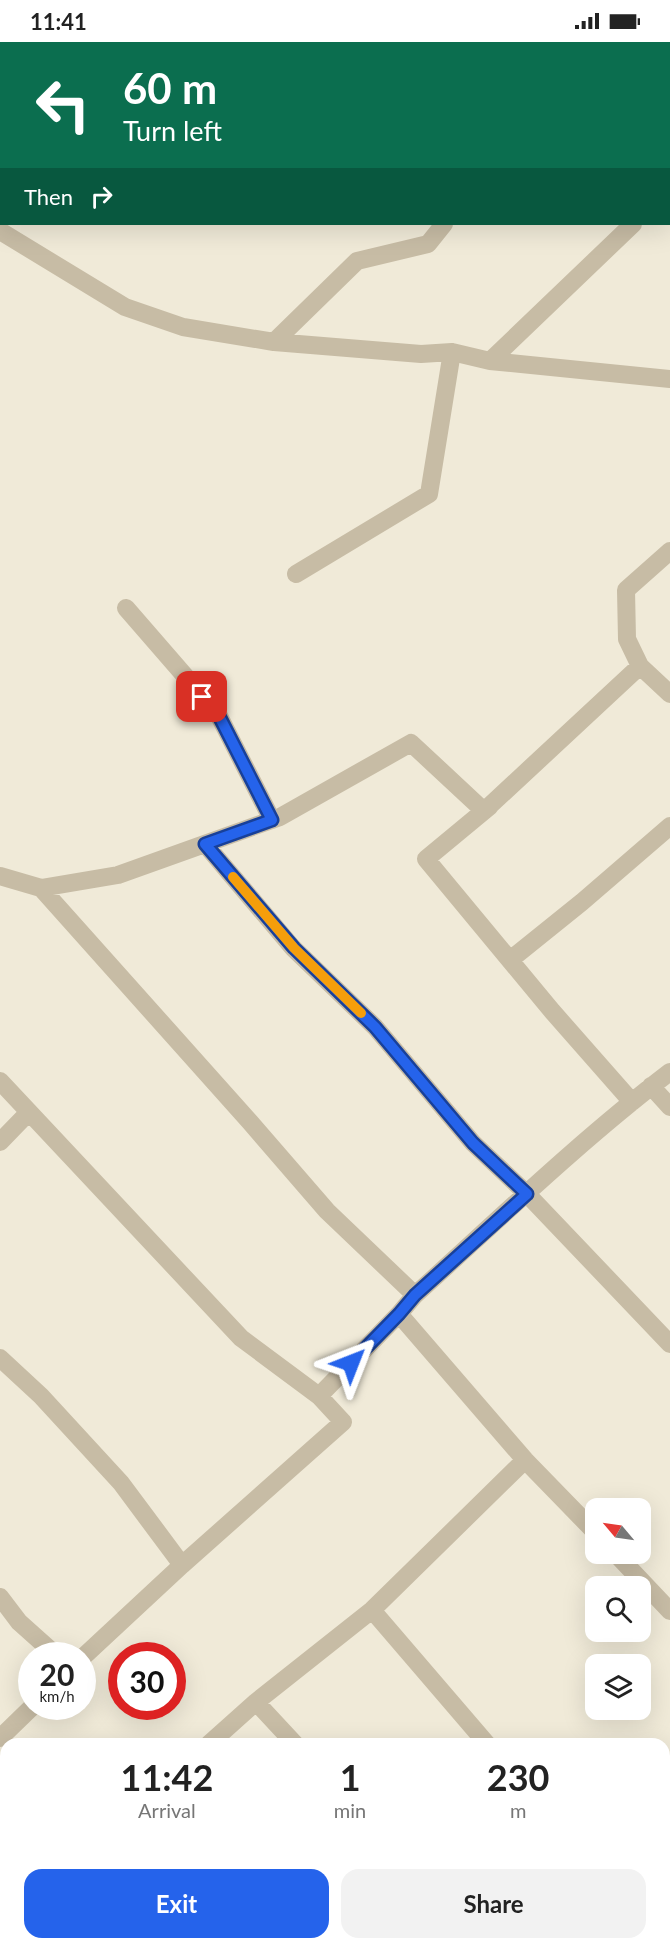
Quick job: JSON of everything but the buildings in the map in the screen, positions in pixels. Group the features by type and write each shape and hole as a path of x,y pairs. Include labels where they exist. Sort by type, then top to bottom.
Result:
{"street":[{"path":"274,342 357,261 428,244 443,225"},
{"path":"490,361 632,225"},
{"path":"0,231 125,308 183,327 274,342 421,354 452,352 490,361 670,379"},
{"path":"296,574 429,494 452,352"},
{"path":"670,551 626,590 627,639 640,666 670,694"},
{"path":"126,608 218,714 272,820"},
{"path":"0,876 41,888 118,875 272,820 411,743 484,811 640,666"},
{"path":"490,806 426,859 632,1102"},
{"path":"510,960 670,826"},
{"path":"205,844 294,948 375,1027 473,1143 527,1194 670,1344"},
{"path":"41,888 327,1211 415,1295"},
{"path":"319,1396 415,1295 632,1102 670,1072"},
{"path":"0,1081 241,1338 319,1396 344,1422 182,1565 96,1645"},
{"path":"651,1086 670,1107"},
{"path":"0,1142 29,1112"},
{"path":"399,1314 525,1460 585,1522"},
{"path":"0,1358 41,1396 121,1483 182,1565"},
{"path":"215,1738 256,1702 372,1610 525,1460"},
{"path":"625,1564 670,1611"},
{"path":"0,1597 19,1622 41,1642"},
{"path":"372,1610 482,1738"},
{"path":"256,1702 289,1738"},
{"path":"0,1738 19,1720"}],"slow traffic":[{"path":"233,877 294,948 361,1013"}],"route":[{"path":"202,697 218,714 272,820 205,844 294,948 375,1027 473,1143 527,1194 415,1295 351,1363"}]}
